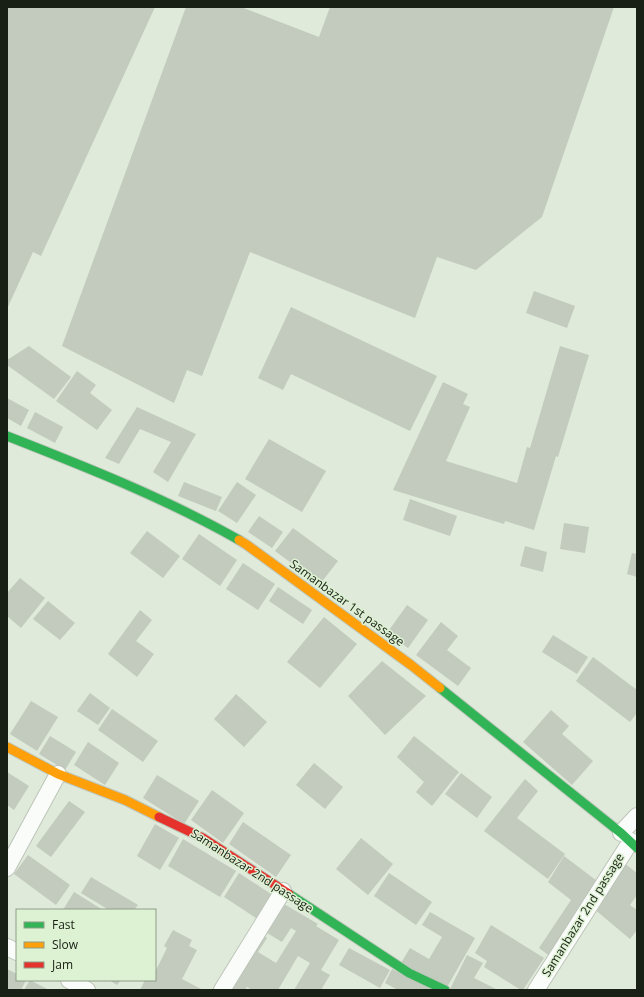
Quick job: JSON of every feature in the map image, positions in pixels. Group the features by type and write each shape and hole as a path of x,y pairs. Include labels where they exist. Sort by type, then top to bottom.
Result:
{"street":[{"name":"Samanbazar 1st passage","path":"7,436 92,469 212,525 247,545 411,665 630,840"},
{"name":"Samanbazar 2nd passage","path":"7,747 58,774 125,800 203,838 409,973 445,990"},
{"path":"7,868 58,774"},
{"name":"Samanbazar 2nd passage","path":"536,990 630,840 637,816"},
{"path":"222,990 283,891"},
{"path":"7,947 16,952"},
{"path":"71,981 87,990"}],"building":[{"path":"7,7 155,7 41,256 33,252 7,309"},
{"path":"186,7 241,7 319,37 330,7 614,7 542,217 476,270 437,257 415,318 250,252 202,376 187,370 174,403 62,346"},
{"path":"534,291 575,306 567,328 526,313"},
{"path":"291,307 437,376 410,431 291,374 283,390 258,378"},
{"path":"29,346 71,377 54,399 7,365 7,360"},
{"path":"560,346 589,355 534,530 505,521 504,524 393,490 443,382 468,394 463,404 470,407 446,461 517,483 527,447 530,448"},
{"path":"77,371 96,385 90,393 112,410 97,430 56,401"},
{"path":"7,398 29,410 21,426 7,418"},
{"path":"137,407 196,434 168,482 153,472 171,442 140,429 119,464 105,458"},
{"path":"35,412 63,427 55,443 27,428"},
{"path":"269,439 326,471 302,512 245,479"},
{"path":"184,482 222,497 216,511 178,496"},
{"path":"237,482 256,495 237,523 218,511"},
{"path":"410,499 457,516 450,536 403,520"},
{"path":"259,516 283,532 272,548 248,532"},
{"path":"564,523 589,527 585,553 560,549"},
{"path":"293,528 338,561 320,584 275,551"},
{"path":"147,531 180,556 163,578 130,553"},
{"path":"199,534 237,560 220,586 182,559"},
{"path":"525,546 547,552 543,572 520,566"},
{"path":"632,553 637,554 637,577 627,574"},
{"path":"243,563 275,584 258,610 226,589"},
{"path":"20,578 45,598 21,628 7,616 7,593"},
{"path":"278,587 312,610 303,624 269,601"},
{"path":"48,601 75,623 60,640 33,619"},
{"path":"407,605 428,620 408,648 387,633"},
{"path":"140,610 152,620 136,641 154,654 137,677 108,654"},
{"path":"324,617 357,644 320,688 287,662"},
{"path":"441,622 458,636 447,650 471,668 458,686 416,655"},
{"path":"553,635 588,657 577,674 542,652"},
{"path":"593,657 637,690 637,713 630,722 576,681"},
{"path":"382,661 426,696 385,735 348,696"},
{"path":"90,693 110,708 98,725 77,711"},
{"path":"236,694 267,722 244,747 214,719"},
{"path":"31,701 58,717 37,751 10,734"},
{"path":"112,709 158,741 143,762 98,730"},
{"path":"551,710 569,726 562,734 593,761 572,785 523,742"},
{"path":"50,736 76,752 65,770 39,754"},
{"path":"414,736 459,772 432,806 416,792 424,782 397,757"},
{"path":"88,742 119,763 105,785 74,765"},
{"path":"314,763 343,787 325,809 296,785"},
{"path":"7,772 29,786 14,810 7,805"},
{"path":"461,773 492,797 477,818 445,794"},
{"path":"157,775 199,801 184,824 143,798"},
{"path":"525,779 538,791 517,818 565,854 548,879 484,831"},
{"path":"212,790 244,813 223,843 191,820"},
{"path":"69,801 85,812 51,857 36,846"},
{"path":"243,822 291,855 276,877 229,844"},
{"path":"155,824 179,838 160,870 137,856"},
{"path":"361,838 393,864 368,895 336,869"},
{"path":"183,839 236,871 220,897 168,866"},
{"path":"28,855 70,885 56,905 14,874"},
{"path":"564,856 601,884 551,957 539,948 571,900 548,882"},
{"path":"624,863 637,873 637,895 630,905 637,910 637,930 630,939 593,908"},
{"path":"239,873 274,896 259,920 224,897"},
{"path":"389,873 432,902 416,925 374,896"},
{"path":"91,877 138,905 135,909 107,909 81,893"},
{"path":"74,892 101,909 64,909"},
{"path":"284,904 318,924 316,926 339,940 321,970 330,975 321,990 294,990 310,963 298,956 278,990 252,990 247,987 245,990 230,990 259,933 267,938 258,952 276,963 296,931 291,928 282,942 267,933"},
{"path":"430,912 475,938 446,989 401,963 410,948 429,959 442,937 422,925"},
{"path":"491,925 544,958 523,990 484,967 487,961 475,953"},
{"path":"173,930 192,940 189,946 197,950 182,979 203,990 140,990 144,981 156,981 156,970 167,948 164,946"},
{"path":"349,948 390,970 380,988 339,965"},
{"path":"467,955 483,963 474,978 498,990 450,989"},
{"path":"7,969 16,974 16,981 26,981 21,990 7,990"},
{"path":"392,969 432,990 398,990 385,983"},
{"path":"29,981 32,981 49,990 24,990"},
{"path":"111,981 120,981 117,985"}],"traffic: fast":[{"path":"7,436 96,471 183,510 239,540"},
{"path":"440,688 621,833 637,848"},
{"path":"289,894 409,973 445,990"}],"traffic: slow":[{"path":"239,540 411,665 440,688"},
{"path":"7,747 58,774 125,800 159,817"}],"traffic: jam":[{"path":"159,817 203,838 289,894"}]}
